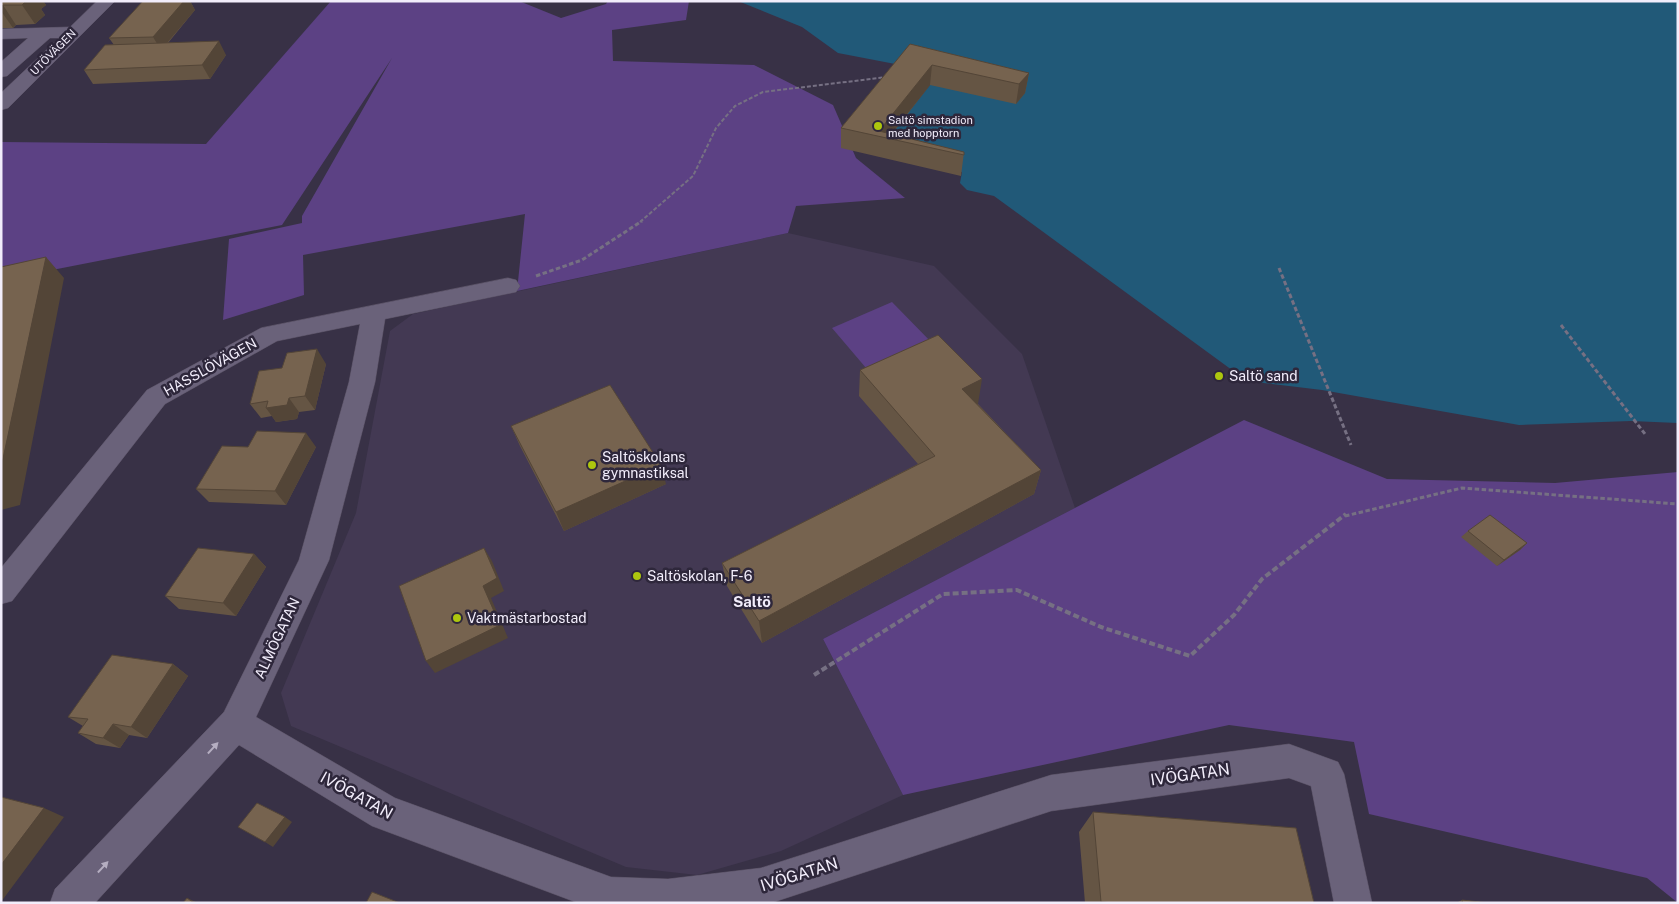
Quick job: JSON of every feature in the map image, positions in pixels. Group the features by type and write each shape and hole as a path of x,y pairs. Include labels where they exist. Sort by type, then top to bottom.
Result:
{"street":[{"name":"UTÖVÄGEN","path":"1,104 107,1"},
{"path":"1,34 73,32"},
{"path":"1,72 44,33"},
{"name":"HASSLÖVÄGEN","path":"1,591 156,397 270,334 508,286"},
{"name":"ALMÖGATAN","path":"69,903 236,724 314,560 362,382 374,313"},
{"name":"IVÖGATAN","path":"236,724 385,813 611,896 667,900 761,887 1051,793 1289,760 1326,774 1353,903"}],"path":[{"path":"508,286 582,260 643,220 693,176 716,128 735,106 763,92 891,76"},
{"path":"1279,268 1351,445"},
{"path":"1561,325 1645,434"},
{"path":"814,675 943,594 1017,590 1101,627 1190,656 1234,614 1262,579 1348,513 1462,488 1678,504"}],"shaded area":[{"path":"331,1 519,1 561,18 606,4 608,1 689,1 686,20 612,30 613,61 754,65 833,105 856,158 905,198 796,206 788,233 517,291 525,214 303,255 304,295 223,320 229,239 302,223 302,216 392,58 282,225 1,280 1,142 206,144"},
{"name":"Saltöskolan, F-6","path":"788,233 934,266 1022,354 1075,508 823,639 903,795 781,851 697,875 626,867 291,726 281,693 356,513 390,331 413,314"},
{"path":"892,302 935,346 872,375 832,328"},
{"path":"1244,420 1387,479 1555,483 1678,472 1678,903 1647,878 1369,814 1354,742 1229,725 903,795 823,639"}],"water":[{"path":"738,1 1678,1 1678,423 1631,421 1519,425 1322,390 1247,381 994,196 967,190 960,183 962,172 878,151 934,80 916,68 838,53 802,27"}],"building":[{"path":"1,1 26,1 22,5 3,5 1,7"},
{"path":"143,1 184,1 153,37 109,38"},
{"path":"219,41 202,65 84,70 105,45"},
{"path":"910,44 1029,73 1019,84 932,65 879,131 964,152 964,155 841,128"},
{"path":"46,257 1,468 1,267"},
{"path":"938,335 982,379 962,389 1041,470 759,621 722,563 935,456 860,370"},
{"path":"317,349 305,396 289,398 287,405 266,408 268,401 250,404 259,371 282,368 287,353"},
{"name":"Saltöskolans gymnastiksal","path":"610,385 661,465 556,512 511,426"},
{"path":"257,431 306,433 275,491 196,489 222,446 248,447"},
{"path":"1490,515 1527,543 1504,560 1468,531"},
{"path":"198,548 254,554 223,603 165,596"},
{"name":"Vaktmästarbostad","path":"484,548 497,578 483,586 500,625 426,661 399,586"},
{"path":"112,655 173,664 131,727 113,724 103,738 78,733 88,719 68,717"},
{"path":"1,797 44,808 1,865"},
{"path":"257,803 285,817 265,842 238,827"},
{"path":"1093,812 1296,828 1314,903 1101,902"},
{"path":"372,892 400,903 366,903"},
{"path":"187,898 194,903 183,903"},
{"path":"1462,900 1489,903 1463,903"}],"place":[{"name":"Saltö simstadion med hopptorn","path":"878,126"},
{"name":"Saltö sand","path":"1219,376"},
{"name":"Saltöskolans gymnastiksal","path":"592,465"},
{"name":"Saltöskolan, F-6","path":"637,576"},
{"name":"Vaktmästarbostad","path":"457,618"}],"district":[{"name":"Saltö","path":"752,602"}]}
